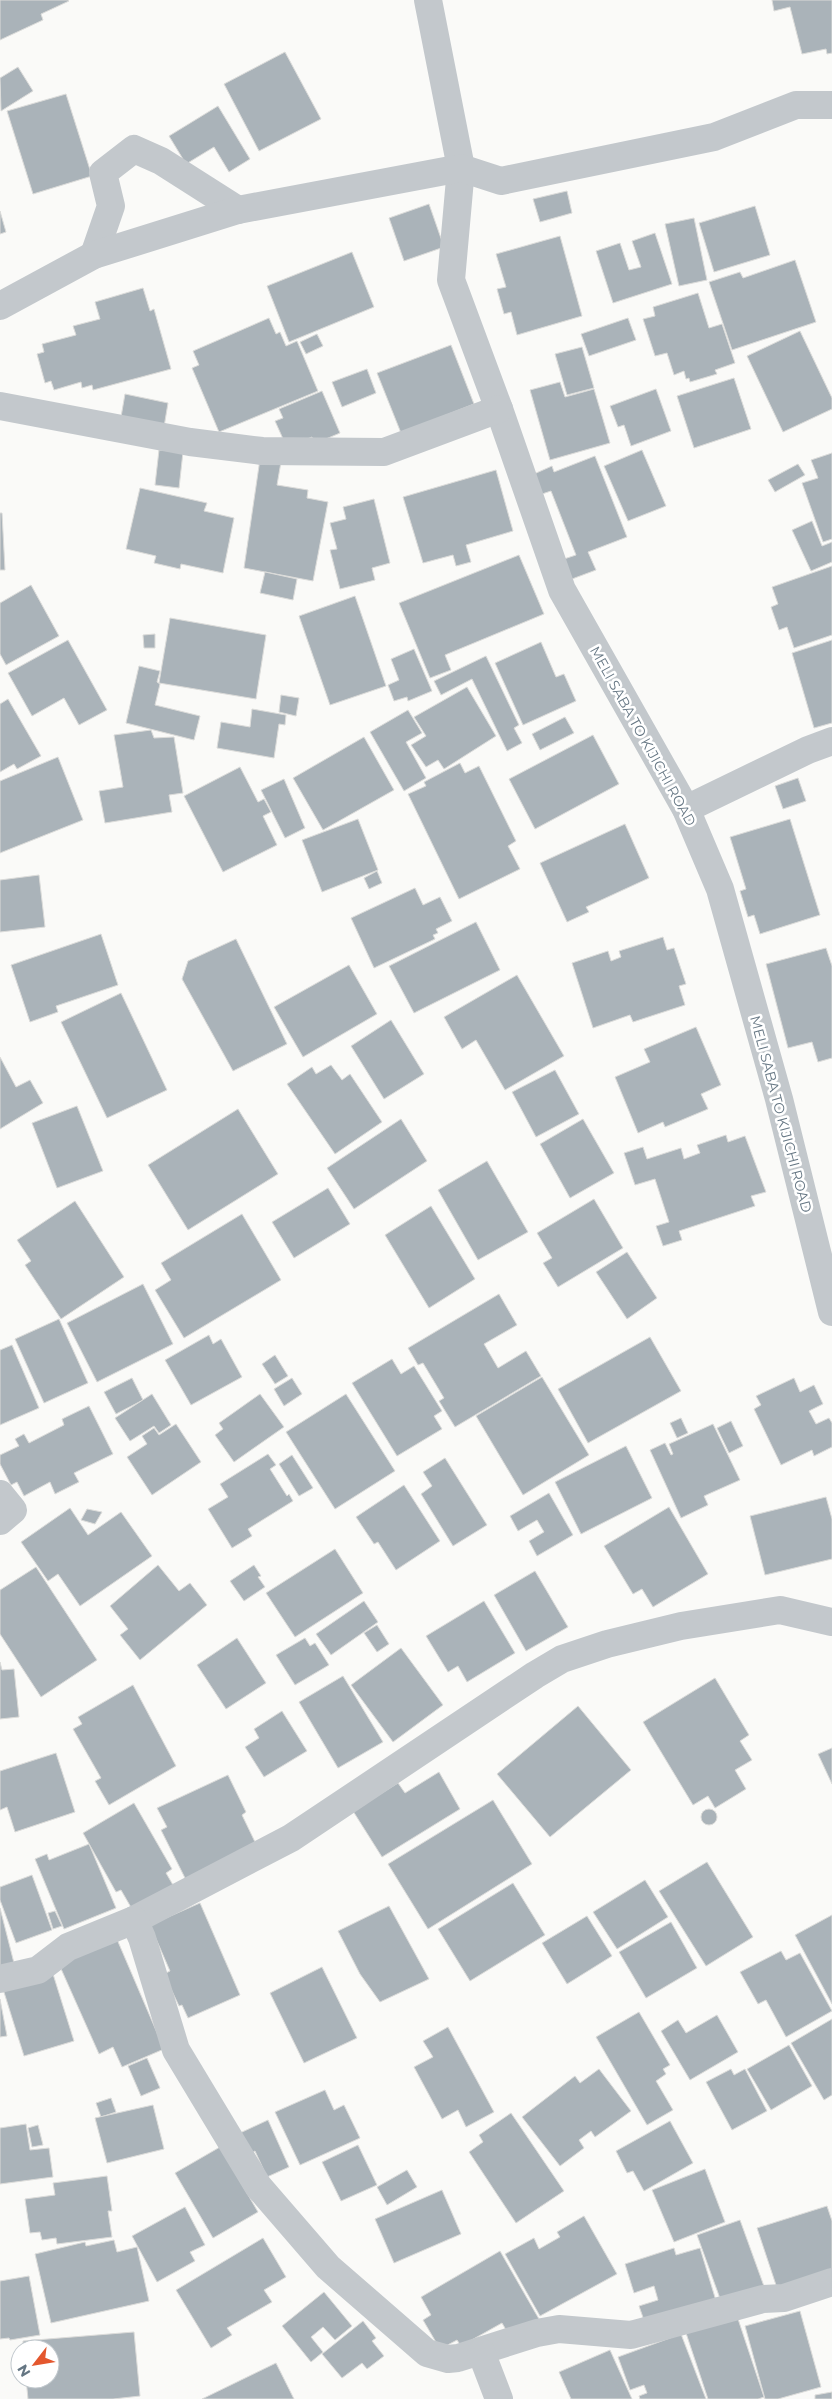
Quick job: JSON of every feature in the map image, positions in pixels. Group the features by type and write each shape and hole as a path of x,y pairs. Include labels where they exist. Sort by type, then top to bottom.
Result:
{"street":[{"name":"MELI SABA TO KIJICHI ROAD","path":"428,0 461,168 451,280 499,409 562,590 686,809 720,889 827,1269 832,1312"},
{"path":"0,306 94,254 238,210 461,168 501,181 714,137 796,105 832,105"},
{"path":"94,254 111,206 103,173 134,150 161,161 238,210"},
{"path":"0,406 190,442 262,451 384,452 499,409"},
{"path":"686,809 808,750 832,741"},
{"path":"0,1494 13,1510 0,1521"},
{"path":"0,1980 38,1970 68,1947 134,1920 291,1838 535,1675 562,1659 607,1644 681,1626 780,1610 832,1622"},
{"path":"134,1920 142,1938 176,2050 258,2186 328,2267 418,2347 437,2357 448,2359 481,2352 536,2333 559,2329 631,2335 763,2299 784,2298 832,2282"},
{"path":"481,2352 499,2399"}],"building":[{"path":"0,0 69,1 41,14 43,20 0,40"},
{"path":"772,0 832,0 832,53 827,54 826,49 802,54 790,7 774,11"},
{"path":"285,52 321,119 259,151 224,84"},
{"path":"18,67 33,91 1,111 0,78"},
{"path":"66,94 92,176 33,194 7,111"},
{"path":"218,106 250,159 229,172 214,147 186,164 169,136"},
{"path":"567,191 572,213 540,222 533,199"},
{"path":"429,204 444,247 404,261 389,218"},
{"path":"755,206 770,255 714,272 699,223"},
{"path":"0,211 6,232 0,234"},
{"path":"694,218 707,280 679,286 665,224"},
{"path":"655,233 672,284 613,303 596,251 620,243 629,270 641,267 632,241"},
{"path":"560,236 582,316 517,335 511,312 504,314 497,289 506,287 496,254"},
{"path":"352,252 374,307 289,342 267,286"},
{"path":"795,260 816,322 732,350 709,282 740,272 743,278"},
{"path":"143,288 150,311 154,309 171,369 93,390 92,385 82,388 81,382 54,390 51,381 45,383 37,354 44,352 42,344 76,335 73,326 100,319 95,302"},
{"path":"698,293 709,328 722,324 735,363 715,370 717,374 690,382 689,378 686,379 684,371 674,375 667,353 655,356 643,319 655,316 653,307"},
{"path":"269,318 276,334 280,332 286,346 297,341 318,391 219,432 192,368 199,365 193,351"},
{"path":"628,318 636,340 589,356 581,334"},
{"path":"800,331 832,398 832,409 783,432 747,356"},
{"path":"317,334 323,346 306,354 300,342"},
{"path":"451,345 474,404 401,433 377,373"},
{"path":"582,347 594,388 567,395 555,354"},
{"path":"367,369 376,393 342,407 332,382"},
{"path":"734,378 751,429 694,448 677,396"},
{"path":"560,382 565,397 594,389 610,443 550,460 530,390"},
{"path":"656,389 671,431 631,446 624,425 618,427 610,406"},
{"path":"322,391 340,433 314,444 312,437 292,445 284,441 275,421 283,418 279,409"},
{"path":"125,394 168,403 164,427 121,417"},
{"path":"159,450 183,452 179,488 155,485"},
{"path":"642,450 666,506 628,521 604,466"},
{"path":"832,453 832,539 823,542 802,483 818,478 811,460"},
{"path":"595,456 627,537 588,552 596,570 572,579 564,559 576,555 551,491 542,494 534,474 552,466 554,472"},
{"path":"260,459 281,462 277,485 308,490 307,498 328,502 313,581 244,568"},
{"path":"798,464 805,475 775,492 768,480"},
{"path":"496,470 513,531 466,545 471,562 456,566 453,555 423,563 403,497"},
{"path":"140,488 207,503 204,511 234,518 223,573 181,564 180,569 154,563 156,556 126,549"},
{"path":"374,499 390,563 372,568 375,580 340,589 330,550 337,549 330,523 346,519 343,507"},
{"path":"0,513 2,513 5,570 0,570"},
{"path":"812,521 822,546 832,542 832,562 811,571 792,530"},
{"path":"519,555 544,614 445,655 451,670 430,678 399,603"},
{"path":"832,566 832,635 794,648 787,627 779,630 771,607 778,604 772,587"},
{"path":"265,572 297,579 293,600 260,593"},
{"path":"31,585 59,636 6,665 0,654 0,603"},
{"path":"355,596 386,686 330,705 299,616"},
{"path":"170,618 266,635 256,699 159,683"},
{"path":"155,634 155,648 144,648 143,635"},
{"path":"68,640 107,710 79,725 64,698 32,716 8,673"},
{"path":"832,640 832,723 814,728 792,653"},
{"path":"541,642 556,677 564,674 576,701 523,725 495,663"},
{"path":"414,649 432,691 408,701 407,697 394,701 388,685 399,680 391,659"},
{"path":"486,656 519,725 514,728 522,743 507,751 472,679 441,695 434,681"},
{"path":"139,666 160,671 157,682 160,684 155,705 200,716 194,740 126,723"},
{"path":"467,687 496,736 444,769 438,760 426,767 411,745 426,736 414,717"},
{"path":"281,695 299,698 296,716 279,712"},
{"path":"8,699 41,756 17,769 14,764 0,772 0,704"},
{"path":"252,709 286,715 285,725 279,724 274,758 217,748 221,722 250,727"},
{"path":"408,710 422,733 406,742 426,778 404,791 370,732"},
{"path":"565,717 574,733 540,750 532,734"},
{"path":"151,730 154,738 174,737 183,793 169,795 172,812 105,823 99,791 123,787 114,735"},
{"path":"593,735 619,784 535,829 509,779"},
{"path":"364,737 394,790 323,830 293,778"},
{"path":"58,757 83,820 0,853 0,781"},
{"path":"460,763 465,773 479,766 516,841 508,846 520,869 459,899 408,794 426,786 424,782"},
{"path":"240,767 258,802 264,799 271,812 263,816 277,845 223,872 184,796"},
{"path":"798,778 806,801 783,809 775,786"},
{"path":"284,779 305,828 285,838 261,790"},
{"path":"358,819 378,870 322,892 302,840"},
{"path":"790,819 820,915 760,934 754,915 748,917 740,891 746,889 730,837"},
{"path":"625,824 649,878 586,907 589,912 567,922 540,863"},
{"path":"377,871 382,883 369,889 364,878"},
{"path":"39,875 45,927 0,932 0,880"},
{"path":"415,888 423,905 440,897 452,921 436,929 438,933 433,935 435,939 374,968 351,918"},
{"path":"476,922 500,970 414,1013 389,966"},
{"path":"101,934 118,985 56,1006 58,1012 30,1022 11,965"},
{"path":"663,937 667,950 674,948 686,984 679,986 685,1005 633,1022 630,1015 593,1028 572,963 608,951 611,961 621,957 619,951"},
{"path":"236,939 287,1044 233,1071 182,979 188,961"},
{"path":"826,948 832,966 832,1058 818,1062 812,1042 788,1048 766,964"},
{"path":"349,965 377,1014 303,1057 274,1007"},
{"path":"517,975 564,1056 505,1090 476,1040 462,1049 444,1017"},
{"path":"121,993 167,1090 107,1118 61,1022"},
{"path":"391,1020 424,1074 384,1099 351,1046"},
{"path":"696,1027 721,1085 701,1094 708,1109 665,1127 663,1122 638,1133 615,1077 650,1062 644,1049"},
{"path":"0,1057 16,1087 30,1080 43,1103 0,1129"},
{"path":"331,1065 342,1080 350,1074 382,1122 335,1154 287,1084 312,1067 316,1074"},
{"path":"555,1070 579,1114 536,1137 512,1092"},
{"path":"77,1106 103,1171 57,1188 32,1123"},
{"path":"238,1109 278,1174 188,1230 148,1165"},
{"path":"401,1119 427,1161 354,1209 327,1168"},
{"path":"583,1119 614,1173 570,1198 540,1144"},
{"path":"726,1135 728,1142 745,1136 766,1192 751,1196 755,1206 679,1231 682,1240 663,1246 656,1226 669,1222 655,1179 635,1185 624,1153 643,1147 647,1159 681,1148 684,1159 700,1153 697,1145"},
{"path":"487,1161 528,1232 478,1260 438,1190"},
{"path":"328,1188 350,1224 294,1258 272,1222"},
{"path":"594,1199 623,1248 558,1287 543,1263 552,1258 537,1233"},
{"path":"75,1201 124,1277 61,1319 25,1265 31,1261 17,1240"},
{"path":"431,1206 475,1279 429,1308 385,1235"},
{"path":"242,1214 281,1280 184,1338 155,1290 171,1280 161,1263"},
{"path":"627,1252 657,1298 627,1319 596,1272"},
{"path":"143,1284 173,1344 97,1382 67,1323"},
{"path":"499,1294 517,1325 484,1344 498,1368 526,1351 541,1376 455,1427 439,1401 444,1398 423,1363 418,1365 408,1348"},
{"path":"59,1319 88,1383 44,1403 15,1339"},
{"path":"209,1335 213,1344 221,1339 242,1377 191,1405 165,1360"},
{"path":"650,1337 681,1391 588,1443 558,1389"},
{"path":"12,1345 39,1408 0,1425 0,1350"},
{"path":"275,1355 288,1376 275,1384 262,1364"},
{"path":"392,1359 401,1374 414,1366 442,1411 434,1416 442,1429 397,1456 352,1383"},
{"path":"542,1377 589,1455 523,1495 476,1416"},
{"path":"132,1378 143,1400 116,1414 104,1392"},
{"path":"292,1378 302,1394 284,1406 274,1389"},
{"path":"794,1378 800,1392 814,1385 823,1404 809,1411 816,1424 829,1418 832,1423 832,1447 814,1456 812,1450 781,1465 754,1409 761,1405 756,1396"},
{"path":"152,1394 171,1425 159,1433 154,1426 130,1441 115,1418"},
{"path":"260,1394 284,1427 234,1462 215,1435 223,1429 219,1423"},
{"path":"346,1394 395,1471 335,1509 286,1432"},
{"path":"89,1406 113,1454 74,1473 79,1482 55,1494 50,1482 24,1496 17,1482 11,1485 0,1464 0,1455 19,1446 15,1439 24,1434 29,1443 64,1425 62,1419"},
{"path":"681,1418 688,1433 677,1438 670,1423"},
{"path":"731,1421 743,1446 729,1453 717,1428"},
{"path":"176,1424 201,1462 152,1495 127,1457 147,1444 142,1436 154,1428 159,1435"},
{"path":"713,1424 740,1480 704,1496 708,1505 681,1518 650,1450 665,1443 671,1455 673,1454 669,1444"},
{"path":"626,1446 652,1498 581,1534 555,1482"},
{"path":"268,1454 276,1465 270,1469 287,1496 289,1494 293,1501 248,1529 252,1536 232,1548 208,1509 228,1497 220,1484"},
{"path":"292,1455 313,1488 299,1496 279,1464"},
{"path":"445,1458 487,1525 453,1546 421,1494 432,1486 423,1472"},
{"path":"404,1485 440,1541 396,1570 378,1542 374,1544 356,1517"},
{"path":"549,1493 573,1535 537,1556 529,1541 544,1532 537,1520 518,1531 510,1516"},
{"path":"826,1497 832,1519 832,1559 765,1575 750,1516"},
{"path":"669,1507 708,1574 653,1607 642,1589 633,1594 604,1546"},
{"path":"70,1508 88,1535 121,1512 152,1556 80,1606 58,1574 48,1581 21,1542"},
{"path":"87,1509 102,1512 95,1524 81,1520"},
{"path":"335,1549 363,1593 295,1637 266,1593"},
{"path":"158,1565 179,1591 190,1583 207,1605 140,1660 120,1635 128,1629 110,1606"},
{"path":"254,1565 261,1576 258,1577 265,1587 244,1601 230,1581"},
{"path":"36,1567 97,1660 41,1697 0,1634 0,1590"},
{"path":"535,1571 568,1627 526,1651 494,1595"},
{"path":"364,1601 378,1622 331,1655 316,1634"},
{"path":"484,1601 515,1653 467,1682 458,1666 448,1672 426,1636"},
{"path":"377,1625 389,1644 377,1652 364,1633"},
{"path":"237,1638 266,1683 226,1709 197,1665"},
{"path":"305,1638 310,1646 315,1643 329,1665 295,1685 276,1655"},
{"path":"401,1648 443,1705 393,1742 351,1685"},
{"path":"0,1662 2,1670 14,1669 19,1717 0,1719"},
{"path":"343,1676 383,1742 338,1768 299,1702"},
{"path":"715,1678 749,1735 740,1741 752,1760 735,1770 746,1789 715,1808 708,1796 693,1805 643,1722"},
{"path":"133,1685 176,1766 109,1805 95,1781 101,1778 73,1729 82,1724 78,1717"},
{"path":"578,1706 631,1770 550,1837 497,1774"},
{"path":"282,1711 307,1751 264,1777 245,1747 259,1738 254,1729"},
{"path":"832,1748 832,1784 818,1754"},
{"path":"56,1753 75,1812 15,1832 7,1807 0,1810 0,1771"},
{"path":"439,1772 460,1809 382,1857 353,1811 398,1783 405,1793"},
{"path":"228,1775 246,1812 242,1815 255,1842 188,1884 161,1830 167,1827 157,1808"},
{"path":"493,1800 532,1864 428,1929 388,1864"},
{"path":"134,1803 172,1869 166,1873 173,1885 132,1909 121,1890 116,1892 83,1833"},
{"path":"709,1809 715,1811 717,1817 715,1823 709,1825 703,1823 701,1817 703,1811"},
{"path":"89,1844 116,1908 64,1929 35,1859 47,1854 49,1860"},
{"path":"707,1862 753,1937 706,1966 659,1891"},
{"path":"32,1875 52,1930 16,1943 0,1900 0,1887"},
{"path":"645,1880 668,1917 617,1949 593,1912"},
{"path":"513,1883 545,1935 470,1981 438,1929"},
{"path":"200,1903 240,1995 188,2018 182,2005 179,2006 164,1974 170,1971 150,1925"},
{"path":"389,1906 429,1979 380,2002 360,1974 338,1931"},
{"path":"0,1908 15,1967 0,1971"},
{"path":"55,1911 62,1926 53,1929 48,1913"},
{"path":"832,1915 832,2004 795,1935"},
{"path":"587,1916 612,1956 567,1984 542,1943"},
{"path":"671,1922 697,1968 646,1998 619,1952"},
{"path":"116,1937 164,2049 122,2067 113,2047 99,2054 58,1962"},
{"path":"781,1951 786,1960 800,1953 832,2011 786,2037 766,2000 758,2004 740,1972"},
{"path":"322,1967 357,2038 304,2063 270,1993"},
{"path":"53,1974 74,2041 24,2056 3,1989"},
{"path":"0,1999 7,2036 0,2037"},
{"path":"639,2012 670,2065 663,2069 666,2074 656,2081 673,2110 647,2125 596,2037"},
{"path":"717,2015 738,2052 690,2080 661,2031 678,2020 686,2033"},
{"path":"832,2019 832,2095 824,2100 791,2043"},
{"path":"448,2027 494,2112 466,2127 458,2110 442,2119 414,2067 433,2057 423,2041"},
{"path":"789,2045 812,2086 771,2110 747,2069"},
{"path":"147,2058 160,2088 141,2096 128,2066"},
{"path":"599,2069 631,2111 595,2137 591,2131 579,2140 584,2148 560,2166 522,2117 575,2076 580,2083"},
{"path":"731,2069 734,2075 745,2069 767,2111 732,2130 706,2082"},
{"path":"325,2090 334,2110 344,2105 360,2138 300,2165 275,2112"},
{"path":"111,2098 116,2112 101,2117 96,2103"},
{"path":"153,2105 164,2149 107,2163 95,2118"},
{"path":"511,2113 564,2191 516,2223 469,2152 483,2142 479,2135"},
{"path":"268,2120 289,2167 267,2177 255,2151 249,2154 240,2133"},
{"path":"670,2121 693,2163 644,2191 633,2171 627,2173 616,2151"},
{"path":"26,2124 30,2150 49,2148 53,2177 0,2184 0,2128"},
{"path":"38,2125 43,2145 32,2147 28,2128"},
{"path":"358,2145 377,2185 341,2201 322,2162"},
{"path":"220,2147 258,2212 213,2238 175,2173"},
{"path":"705,2169 725,2222 674,2242 652,2190"},
{"path":"407,2170 417,2187 387,2205 377,2187"},
{"path":"107,2176 112,2211 108,2211 112,2237 57,2244 56,2238 42,2240 40,2232 30,2233 25,2199 55,2195 53,2183"},
{"path":"442,2190 461,2234 394,2263 375,2219"},
{"path":"827,2206 832,2221 832,2270 777,2288 757,2228"},
{"path":"185,2207 205,2245 190,2252 195,2261 157,2282 132,2236"},
{"path":"584,2216 617,2274 540,2316 505,2254 534,2238 539,2249 560,2237 557,2232"},
{"path":"740,2220 765,2289 722,2304 697,2235"},
{"path":"263,2238 286,2277 264,2290 272,2302 227,2328 232,2335 211,2348 176,2290"},
{"path":"114,2240 117,2252 137,2247 149,2301 51,2323 35,2254 85,2242 86,2246"},
{"path":"674,2248 676,2255 700,2248 717,2304 646,2326 639,2306 658,2300 654,2286 634,2293 625,2264"},
{"path":"500,2251 539,2319 509,2335 502,2323 461,2346 457,2340 440,2349 423,2320 431,2315 421,2297"},
{"path":"29,2276 40,2335 10,2340 9,2338 0,2339 0,2281"},
{"path":"324,2292 352,2326 335,2340 323,2327 311,2337 323,2352 311,2362 282,2326"},
{"path":"800,2311 821,2387 778,2399 765,2399 745,2326"},
{"path":"737,2316 764,2397 758,2399 708,2399 686,2333"},
{"path":"363,2321 376,2338 372,2341 384,2356 367,2369 362,2363 342,2378 322,2354"},
{"path":"134,2332 140,2396 113,2399 28,2399 27,2389 60,2389 60,2339 48,2339"},
{"path":"681,2334 706,2399 640,2399 639,2396 647,2393 644,2385 630,2390 618,2357"},
{"path":"610,2350 632,2399 571,2399 559,2372"},
{"path":"276,2363 294,2399 202,2399"},
{"path":"832,2392 832,2399 815,2399 815,2395"}]}
